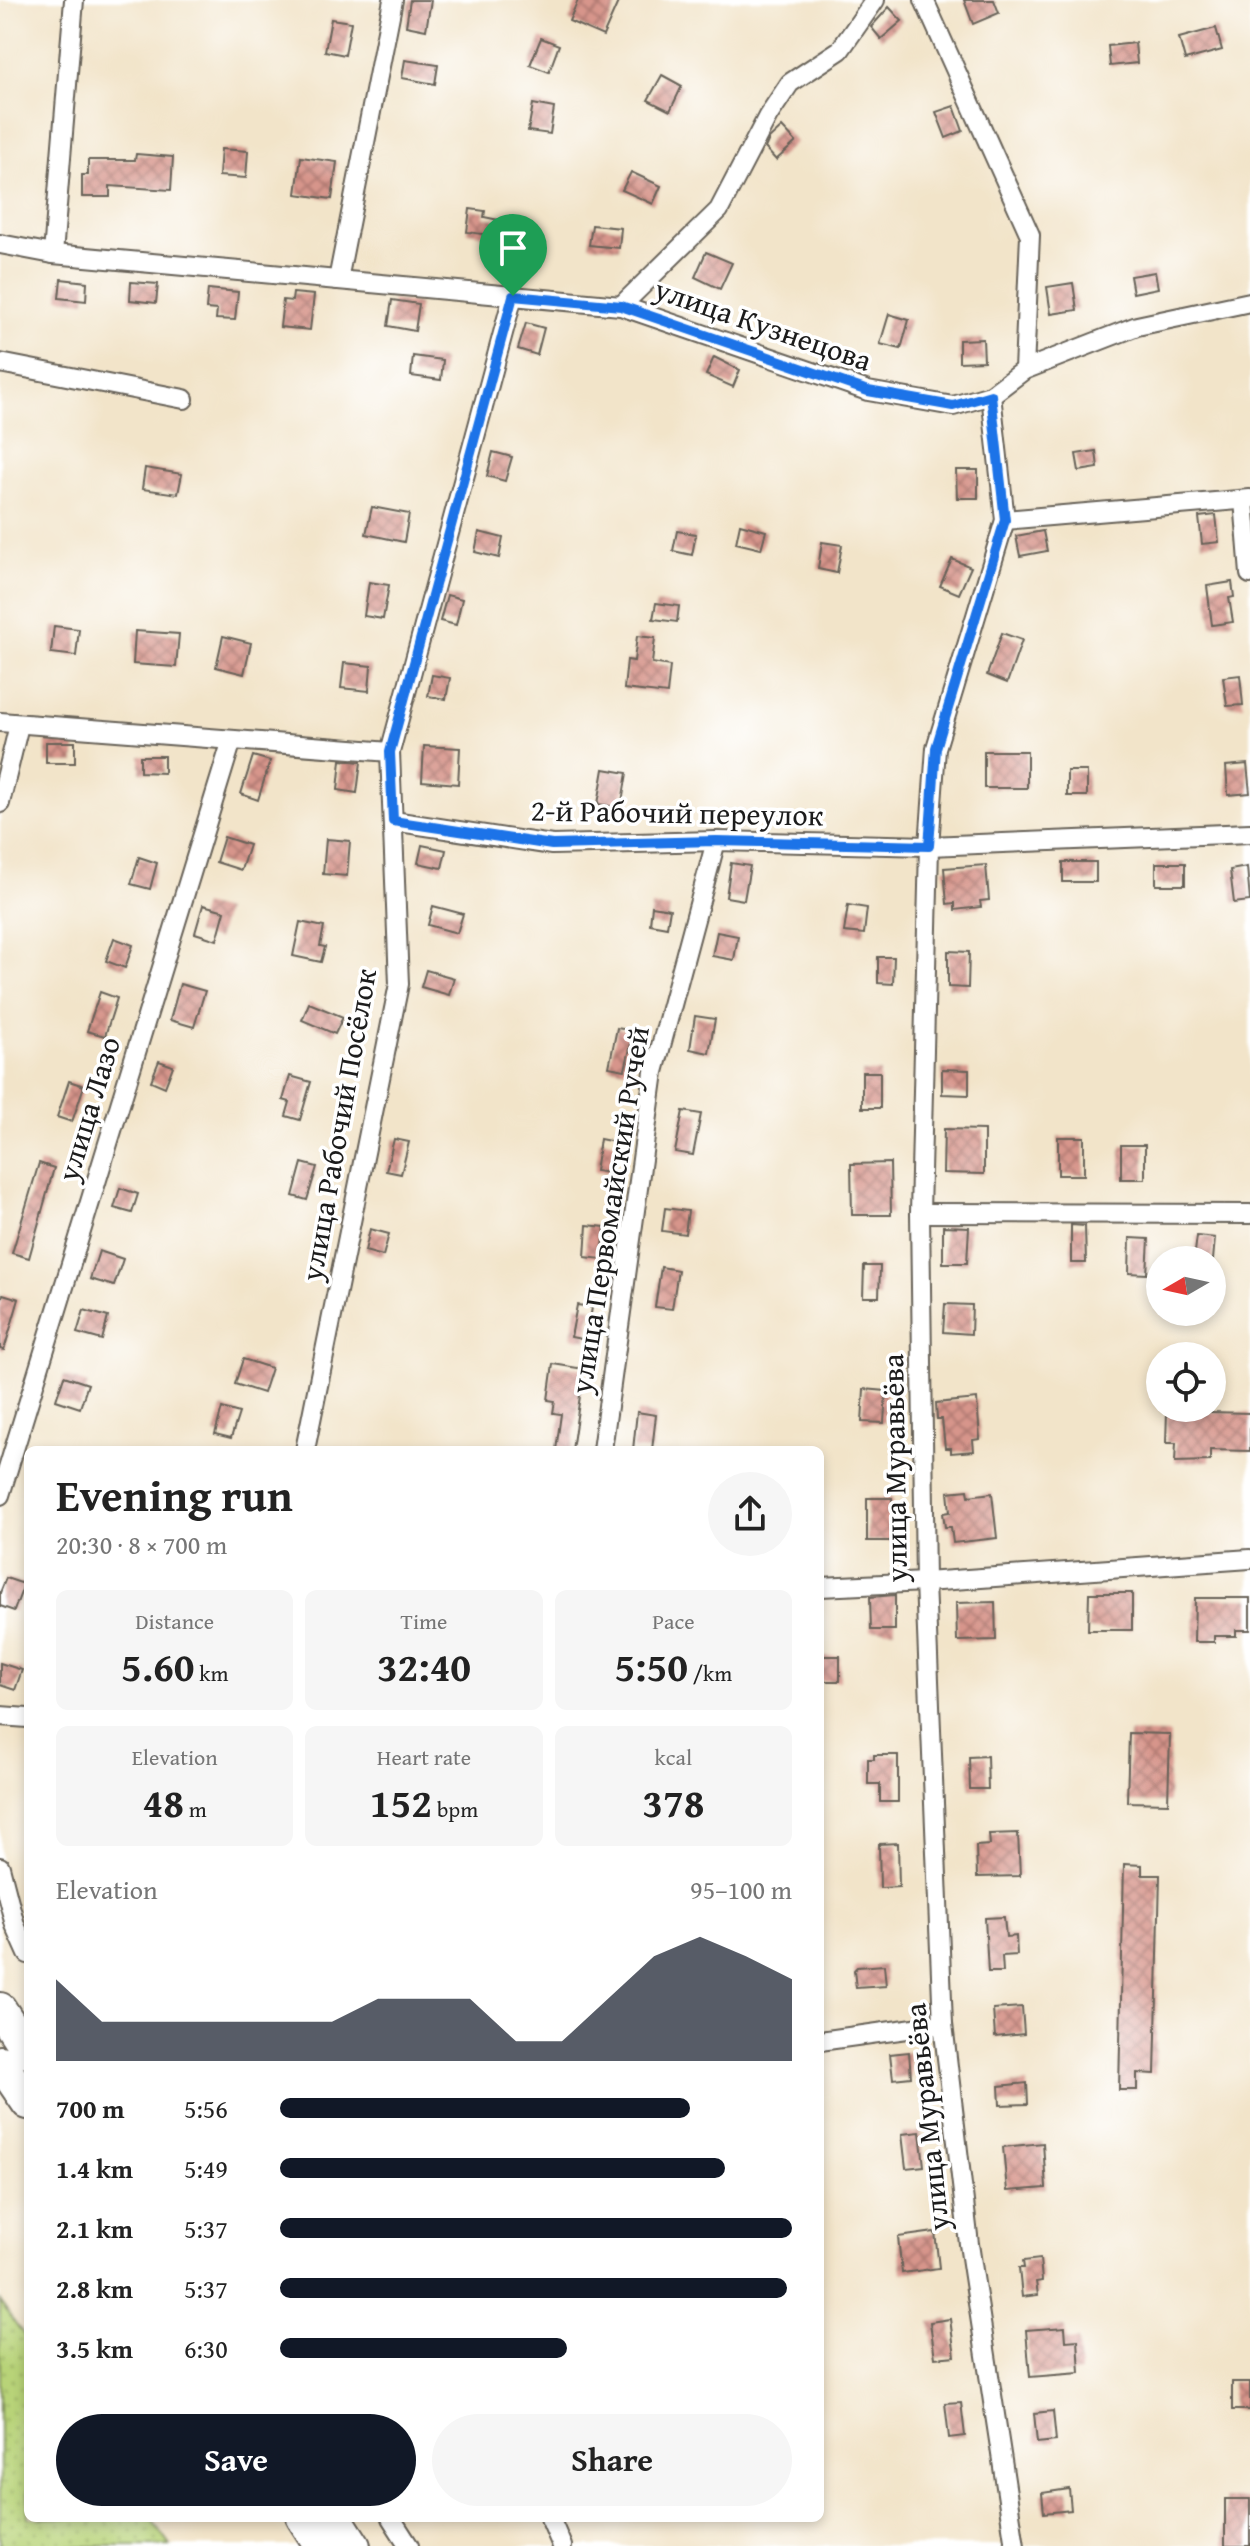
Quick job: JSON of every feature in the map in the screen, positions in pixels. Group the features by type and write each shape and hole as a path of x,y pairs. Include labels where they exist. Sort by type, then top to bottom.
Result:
{"highway":[{"path":"0,2009 24,2046"},
{"path":"0,2062 24,2097"},
{"path":"306,2522 321,2546"},
{"path":"339,2522 354,2546"}],"street":[{"path":"53,254 74,0"},
{"path":"338,280 393,0"},
{"path":"621,306 719,210 768,116 790,83 840,50 875,0"},
{"path":"924,0 1030,235 1024,370"},
{"name":"улица Кузнецова","path":"0,244 53,254 621,306 868,391 953,406 991,395 1024,370 1137,326 1250,302"},
{"name":"улица Рабочий Посёлок","path":"306,1446 399,984 390,752 513,296"},
{"path":"0,363 184,399"},
{"name":"улица Муравьёва","path":"991,395 1005,520 936,748 929,846 920,1213 925,1582 943,2024 969,2244 1015,2546"},
{"path":"1005,520 1247,500 1250,574"},
{"path":"0,722 390,752"},
{"path":"0,803 19,725"},
{"name":"улица Лазо","path":"0,1495 232,740"},
{"name":"2-й Рабочий переулок","path":"393,821 552,845 716,841 929,846 1250,833"},
{"name":"улица Первомайский Ручей","path":"603,1446 654,1072 716,841"},
{"path":"920,1213 1250,1214"},
{"path":"824,1587 1250,1559"},
{"path":"0,1716 24,1718"},
{"path":"0,1867 15,1925 24,1945"},
{"path":"824,2040 943,2024"},
{"path":"394,2522 409,2546"},
{"path":"552,2522 562,2546"}],"green space":[{"path":"0,2301 24,2335 24,2522 153,2522 170,2546 0,2546"}],"building":[{"path":"410,0 431,0 426,30 406,26"},
{"path":"578,0 619,0 603,36 569,21"},
{"path":"964,0 994,0 999,13 973,24"},
{"path":"889,7 902,21 881,39 871,27"},
{"path":"331,19 351,22 345,55 325,51"},
{"path":"1216,28 1222,50 1185,60 1179,38"},
{"path":"541,38 559,45 549,72 530,65"},
{"path":"1135,43 1137,63 1110,66 1108,46"},
{"path":"405,60 438,65 435,84 402,78"},
{"path":"662,75 682,86 670,111 648,100"},
{"path":"533,104 554,108 550,134 528,131"},
{"path":"954,106 963,131 946,138 936,112"},
{"path":"782,127 796,142 776,160 765,148 769,139"},
{"path":"221,149 248,151 246,178 219,176"},
{"path":"136,154 173,157 171,190 110,186 110,197 82,197 82,175 88,175 88,160 135,160"},
{"path":"301,157 337,162 332,199 296,194"},
{"path":"631,172 661,186 653,204 622,190"},
{"path":"470,209 485,211 484,217 499,220 497,236 467,232"},
{"path":"592,225 621,228 619,248 589,245"},
{"path":"706,252 732,263 720,289 695,277"},
{"path":"1155,272 1158,288 1133,293 1130,276"},
{"path":"61,279 87,282 86,301 59,298"},
{"path":"131,282 158,284 156,303 130,300"},
{"path":"1073,283 1077,310 1051,314 1047,287"},
{"path":"208,289 238,292 235,320 216,319 217,310 206,309"},
{"path":"293,293 314,295 310,330 280,327 283,300 292,301"},
{"path":"392,300 419,304 415,331 388,326"},
{"path":"889,314 909,320 901,349 880,344"},
{"path":"526,323 544,328 537,355 518,349"},
{"path":"983,339 984,361 959,362 959,340"},
{"path":"413,356 443,360 441,380 411,376"},
{"path":"714,357 740,370 733,387 706,375"},
{"path":"1096,451 1098,468 1079,471 1076,454"},
{"path":"493,452 512,457 505,481 487,476"},
{"path":"145,468 182,474 178,494 142,489"},
{"path":"956,470 978,470 978,498 957,498"},
{"path":"372,507 409,514 404,542 366,534"},
{"path":"1216,515 1219,542 1202,544 1199,517"},
{"path":"740,524 766,531 761,549 736,543"},
{"path":"677,531 696,534 692,555 673,551"},
{"path":"1043,531 1047,551 1020,556 1016,536"},
{"path":"479,532 503,538 499,558 475,552"},
{"path":"822,542 842,545 837,573 818,569"},
{"path":"952,559 971,567 959,594 940,586"},
{"path":"369,582 389,585 383,619 364,616"},
{"path":"1232,582 1234,597 1229,598 1233,622 1212,625 1207,586"},
{"path":"447,595 462,599 456,625 440,621"},
{"path":"656,603 679,606 677,622 653,619"},
{"path":"54,626 79,629 76,656 51,653"},
{"path":"135,631 179,634 176,667 133,664"},
{"path":"1002,633 1022,640 1007,683 987,675"},
{"path":"223,636 251,643 244,674 216,667"},
{"path":"637,636 655,638 652,663 670,666 667,694 624,689 627,660 634,661"},
{"path":"344,663 371,666 369,691 341,688"},
{"path":"432,675 450,678 446,699 428,696"},
{"path":"1240,675 1243,705 1227,706 1223,677"},
{"path":"46,742 75,742 75,763 46,763"},
{"path":"424,746 460,748 458,784 422,781"},
{"path":"984,751 1027,751 1027,788 984,788"},
{"path":"140,756 164,756 164,773 140,772"},
{"path":"253,756 270,761 258,800 241,794"},
{"path":"341,760 361,762 357,793 338,790"},
{"path":"1247,764 1250,793 1228,795 1226,766"},
{"path":"604,769 627,773 621,808 598,804"},
{"path":"1067,771 1087,771 1087,796 1067,796"},
{"path":"224,837 249,845 241,870 216,862"},
{"path":"326,839 350,841 347,876 323,874"},
{"path":"422,845 446,850 442,868 418,863"},
{"path":"139,857 157,863 150,889 131,884"},
{"path":"1063,862 1096,862 1096,882 1063,882"},
{"path":"731,863 750,866 744,900 726,897"},
{"path":"1156,863 1185,863 1185,885 1156,885"},
{"path":"986,865 989,900 980,901 981,907 955,910 955,903 947,904 944,868"},
{"path":"1247,867 1250,901 1234,903 1230,870"},
{"path":"203,905 225,911 217,940 195,933"},
{"path":"848,905 867,908 864,934 844,932"},
{"path":"433,906 463,914 457,933 428,925"},
{"path":"652,906 670,909 667,927 650,924"},
{"path":"300,922 324,927 320,946 325,947 321,962 293,956"},
{"path":"717,932 738,936 734,960 712,956"},
{"path":"114,938 133,945 125,968 106,961"},
{"path":"948,951 969,952 968,988 948,987"},
{"path":"878,957 894,957 893,984 878,983"},
{"path":"426,970 454,978 449,995 421,987"},
{"path":"180,984 205,991 194,1027 170,1020"},
{"path":"100,992 117,998 105,1036 87,1031"},
{"path":"309,1003 343,1017 335,1034 302,1020"},
{"path":"695,1016 715,1019 709,1053 690,1049"},
{"path":"617,1028 634,1031 625,1070 609,1067"},
{"path":"159,1061 173,1066 165,1087 151,1081"},
{"path":"942,1069 969,1070 969,1095 942,1094"},
{"path":"862,1072 880,1072 880,1108 862,1108"},
{"path":"290,1076 311,1082 300,1120 286,1116 290,1102 283,1100"},
{"path":"69,1081 84,1086 72,1122 57,1117"},
{"path":"683,1111 701,1114 693,1155 675,1152"},
{"path":"944,1129 984,1130 984,1174 943,1173"},
{"path":"1058,1137 1084,1137 1084,1175 1058,1175"},
{"path":"394,1139 409,1142 401,1174 386,1171"},
{"path":"600,1139 615,1142 610,1173 595,1171"},
{"path":"1121,1145 1145,1145 1145,1179 1121,1179"},
{"path":"39,1163 54,1168 29,1258 12,1253"},
{"path":"302,1163 317,1167 307,1200 293,1196"},
{"path":"890,1163 891,1215 852,1215 851,1164"},
{"path":"120,1188 138,1194 132,1213 114,1208"},
{"path":"665,1208 688,1211 685,1234 662,1231"},
{"path":"587,1225 605,1227 602,1259 585,1257"},
{"path":"1071,1225 1085,1226 1086,1263 1071,1263"},
{"path":"943,1226 969,1227 967,1263 943,1263"},
{"path":"370,1229 389,1234 383,1256 365,1251"},
{"path":"1197,1236 1215,1238 1214,1246 1196,1246"},
{"path":"1130,1238 1149,1239 1146,1274 1129,1273"},
{"path":"99,1251 123,1259 114,1286 90,1279"},
{"path":"864,1266 880,1266 879,1297 863,1297"},
{"path":"661,1267 678,1270 672,1309 655,1307"},
{"path":"3,1294 19,1299 4,1350 0,1349 0,1302"},
{"path":"945,1304 972,1305 971,1334 943,1332"},
{"path":"577,1305 592,1307 587,1340 571,1337"},
{"path":"84,1310 108,1317 102,1340 77,1333"},
{"path":"243,1359 271,1368 263,1393 235,1384"},
{"path":"553,1364 584,1369 573,1446 557,1446 561,1414 553,1413 555,1401 548,1400"},
{"path":"64,1376 88,1384 80,1408 56,1400"},
{"path":"864,1389 886,1391 884,1423 862,1422"},
{"path":"977,1399 980,1439 973,1440 974,1451 951,1453 951,1448 945,1448 942,1419 937,1419 936,1403"},
{"path":"222,1408 239,1413 231,1438 215,1434"},
{"path":"637,1412 656,1415 652,1446 633,1446"},
{"path":"1226,1412 1250,1413 1250,1451 1210,1450 1210,1461 1175,1462 1176,1443 1166,1443 1167,1422 1226,1422"},
{"path":"968,1490 969,1496 992,1493 997,1538 953,1543 951,1527 945,1527 943,1513 950,1512 948,1492"},
{"path":"867,1498 892,1498 893,1541 867,1541"},
{"path":"6,1578 24,1584 14,1611 0,1606 0,1593"},
{"path":"1089,1593 1132,1593 1132,1630 1088,1630"},
{"path":"895,1595 895,1630 871,1630 870,1597"},
{"path":"1195,1598 1250,1598 1250,1630 1236,1630 1236,1636 1214,1636 1214,1642 1194,1642"},
{"path":"995,1602 996,1640 957,1641 956,1603"},
{"path":"824,1656 840,1656 840,1681 824,1681"},
{"path":"0,1663 22,1670 15,1690 0,1685"},
{"path":"1129,1733 1170,1734 1168,1803 1127,1802"},
{"path":"874,1755 898,1755 898,1802 880,1802 880,1784 868,1784 868,1759 874,1759"},
{"path":"987,1756 988,1789 970,1789 969,1757"},
{"path":"1018,1833 1020,1876 977,1877 976,1846 990,1845 989,1834"},
{"path":"898,1843 899,1887 880,1888 879,1844"},
{"path":"1124,1864 1142,1865 1142,1875 1160,1875 1155,2074 1137,2073 1137,2090 1119,2090"},
{"path":"1004,1917 1006,1937 1016,1936 1017,1955 1002,1956 1003,1972 988,1972 985,1918"},
{"path":"884,1965 886,1986 856,1988 854,1970 857,1967"},
{"path":"1022,2007 1024,2034 995,2037 993,2009"},
{"path":"909,2052 911,2077 893,2079 890,2054"},
{"path":"1027,2083 1028,2104 1000,2105 999,2086"},
{"path":"920,2132 924,2166 906,2168 902,2134"},
{"path":"1043,2143 1046,2188 1007,2191 1003,2147"},
{"path":"935,2232 939,2268 902,2273 898,2237"},
{"path":"1040,2259 1042,2281 1036,2282 1038,2295 1022,2297 1019,2268 1024,2268 1023,2261"},
{"path":"950,2319 955,2356 935,2358 930,2322"},
{"path":"1065,2327 1066,2341 1078,2340 1080,2373 1030,2377 1026,2330"},
{"path":"1232,2382 1250,2382 1250,2410 1232,2410"},
{"path":"961,2402 965,2436 949,2438 945,2403"},
{"path":"1053,2411 1056,2441 1037,2443 1034,2413"},
{"path":"1069,2489 1071,2510 1044,2513 1042,2493"},
{"path":"1225,2499 1250,2499 1250,2546 1225,2546"}],"route":[{"path":"513,296 621,306 868,391 953,406 991,395 1005,520 936,748 929,846 716,841 552,845 393,821 390,752 513,296"}]}
